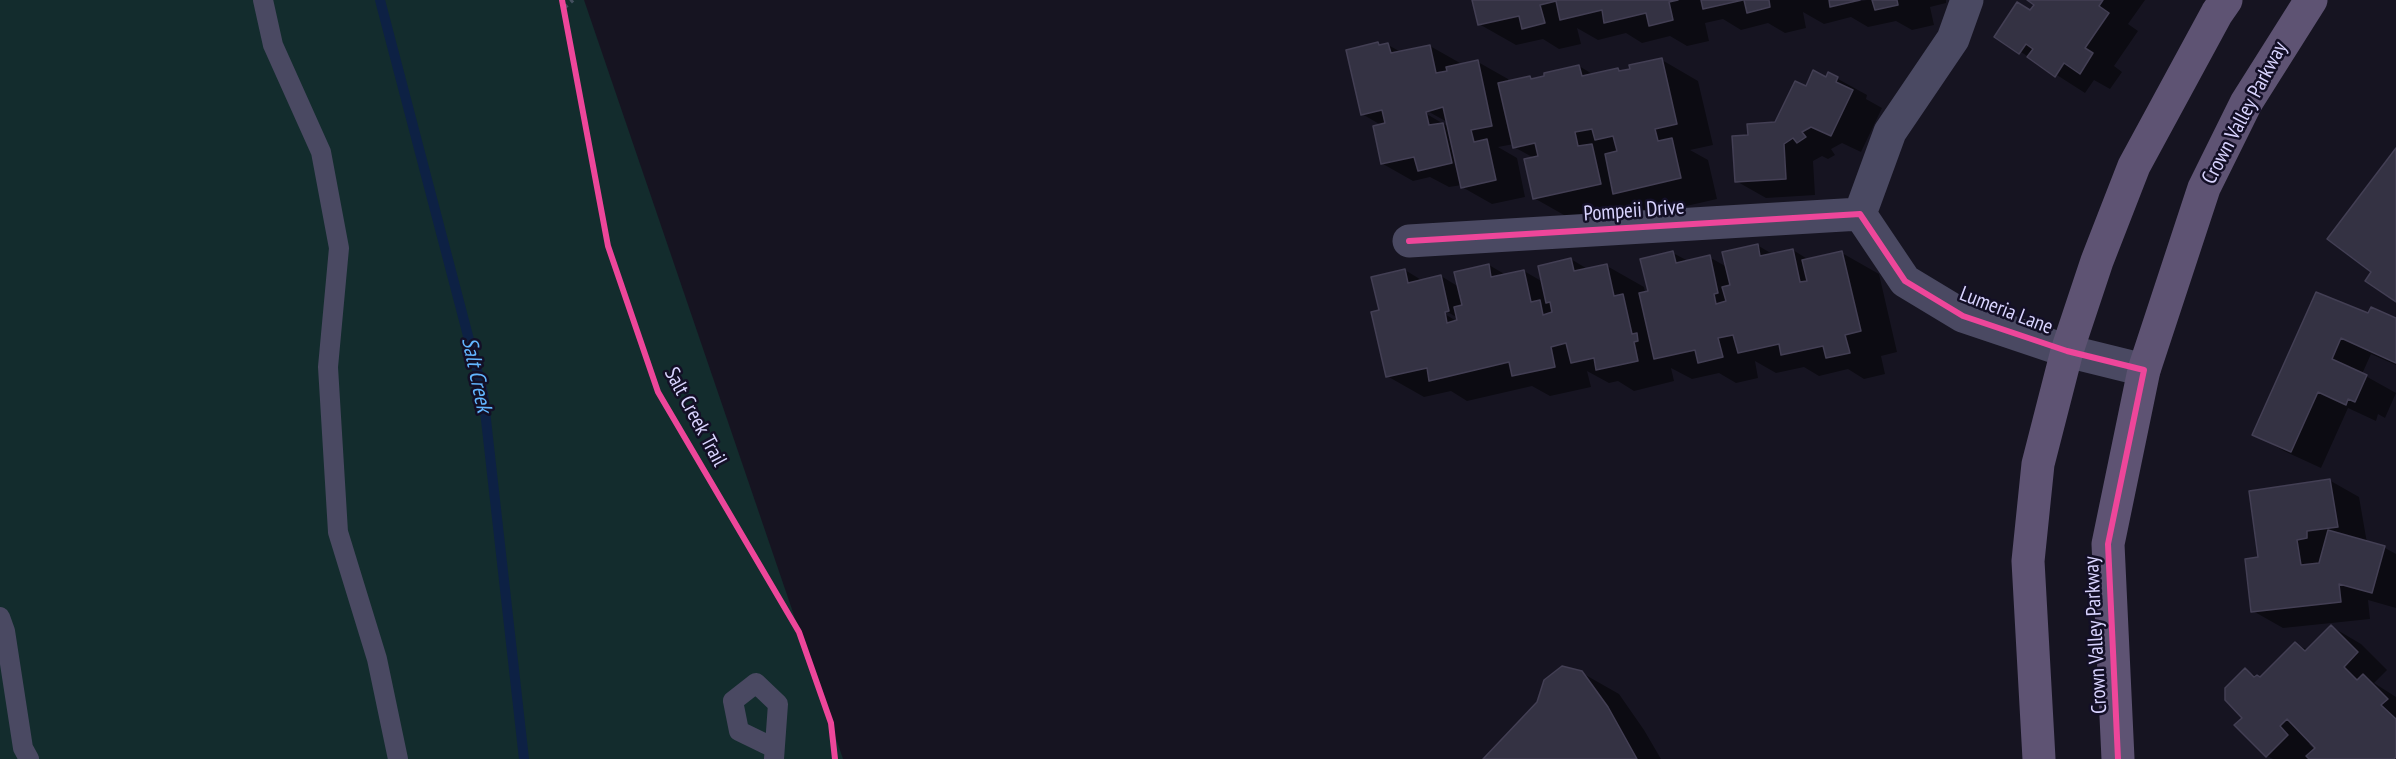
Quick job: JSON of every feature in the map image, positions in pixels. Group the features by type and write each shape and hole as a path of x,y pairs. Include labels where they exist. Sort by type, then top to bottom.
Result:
{"main road":[{"path":"2039,759 2028,561 2038,464 2067,351 2097,261 2134,166 2226,0"},
{"name":"Crown Valley Parkway","path":"2118,759 2108,544 2144,370 2204,188 2246,103 2311,0"}],"street":[{"path":"1860,214 1890,132 1953,39 1967,0"},
{"name":"Pompeii Drive","path":"1409,241 1860,214"},
{"name":"Lumeria Lane","path":"1860,214 1905,281 1963,316 2067,351 2144,370"}],"lane":[{"path":"262,0 273,45 321,152 339,248 328,367 338,532 377,659 398,759"},
{"path":"0,618 5,631 23,748 29,759"}],"path":[{"path":"567,18 564,4 573,0"}],"green space":[{"path":"0,0 584,0 843,759 0,759"}],"building":[{"path":"1472,0 1678,0 1669,2 1673,20 1649,26 1646,13 1604,23 1602,10 1560,20 1556,1 1540,5 1545,23 1522,29 1519,16 1478,25"},
{"path":"1701,0 1743,0 1703,9"},
{"path":"1744,0 1769,0 1770,7 1747,13"},
{"path":"1829,0 1860,0 1830,7"},
{"path":"1872,0 1897,0 1898,5 1875,10"},
{"path":"2027,0 2103,0 2099,6 2109,13 2085,48 2093,53 2080,74 2064,63 2055,77 2027,57 2033,49 2026,44 2019,54 1994,37 2017,2 2030,10 2034,5"},
{"path":"1378,42 1379,45 1388,43 1391,53 1430,45 1436,73 1447,71 1446,67 1478,60 1492,126 1471,130 1474,142 1487,139 1496,180 1461,188 1443,107 1426,112 1429,125 1443,123 1452,163 1418,171 1414,157 1381,164 1373,126 1385,123 1382,110 1361,115 1346,50"},
{"path":"1662,58 1677,124 1655,129 1658,141 1672,138 1681,178 1613,194 1605,154 1617,151 1613,136 1595,140 1592,129 1575,132 1578,146 1592,144 1601,184 1533,199 1524,159 1538,156 1535,143 1513,148 1498,83 1530,76 1531,79 1544,76 1544,73 1579,65 1582,76 1618,68 1619,71 1630,69 1629,65"},
{"path":"1813,70 1826,77 1828,72 1838,77 1836,82 1853,90 1831,136 1811,127 1802,132 1806,137 1797,143 1793,138 1784,144 1786,179 1735,182 1732,136 1748,135 1747,124 1775,122 1795,81 1806,86"},
{"path":"2396,148 2396,302 2365,281 2371,272 2327,239"},
{"path":"1758,244 1760,256 1793,249 1800,282 1807,281 1802,260 1842,251 1861,331 1845,335 1850,353 1826,358 1823,346 1781,355 1779,344 1738,353 1733,335 1718,338 1723,357 1698,363 1695,350 1654,359 1639,293 1648,291 1640,259 1673,251 1676,263 1710,255 1718,293 1714,294 1716,304 1726,301 1722,287 1730,285 1722,252"},
{"path":"1571,258 1574,271 1607,264 1614,296 1623,294 1632,334 1637,333 1638,341 1634,342 1638,361 1596,370 1594,358 1571,363 1566,343 1551,347 1555,367 1512,376 1509,362 1429,381 1427,368 1386,377 1371,312 1379,310 1371,277 1405,269 1408,283 1441,275 1449,311 1445,312 1447,323 1457,320 1454,307 1462,305 1454,272 1489,264 1491,277 1524,270 1531,302 1540,300 1543,315 1552,312 1550,302 1546,303 1538,266"},
{"path":"2316,292 2368,313 2371,307 2396,318 2396,363 2341,338 2332,359 2367,375 2355,402 2348,399 2346,405 2318,392 2291,452 2252,435"},
{"path":"2330,479 2338,527 2307,531 2307,538 2297,540 2301,565 2319,563 2328,530 2385,546 2372,593 2339,584 2341,602 2251,612 2245,559 2258,557 2249,491"},
{"path":"2331,625 2358,652 2344,667 2357,680 2363,674 2388,699 2381,705 2396,719 2396,757 2394,759 2309,759 2306,756 2315,748 2287,719 2280,726 2288,735 2266,757 2234,725 2242,718 2225,700 2225,688 2245,668 2254,677 2257,675 2260,677 2295,642 2305,651"},
{"path":"1562,666 1582,671 1608,707 1637,759 1483,759 1537,702 1544,680"}],"waterway":[{"name":"Salt Creek","path":"380,0 483,393 524,759"}],"cycle path":[{"name":"Salt Creek Trail","path":"562,0 608,246 658,392 799,632 831,723 835,759"},
{"path":"1409,241 1860,214 1905,281 1963,316 2067,351 2144,370 2108,544 2118,759"}]}
